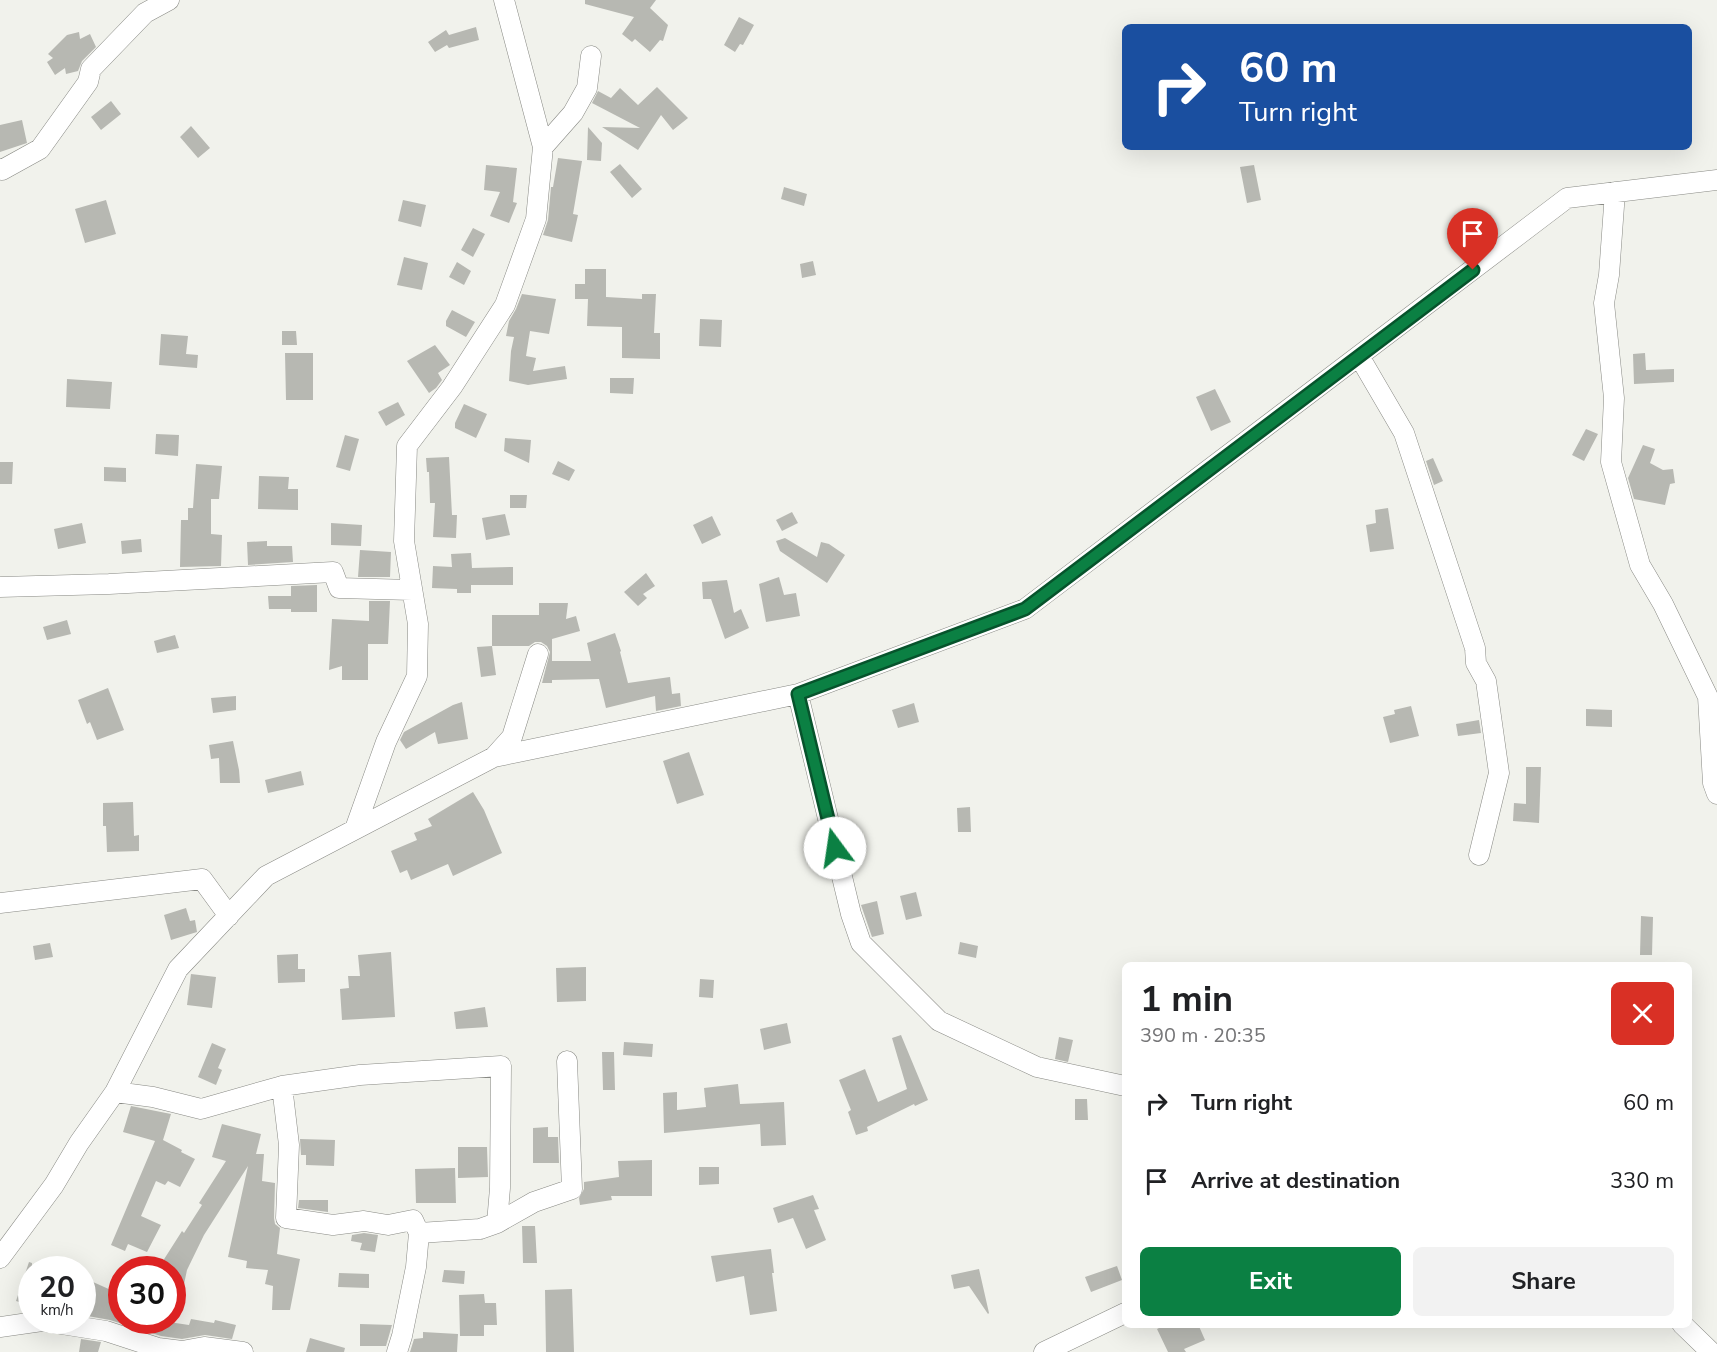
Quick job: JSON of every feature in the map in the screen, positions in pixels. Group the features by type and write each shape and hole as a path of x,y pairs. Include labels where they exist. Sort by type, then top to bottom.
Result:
{"street":[{"path":"0,169 40,149 88,82 91,69 145,13 169,0"},
{"path":"355,829 386,742 417,676 418,624 404,541 407,446 452,387 505,305 536,219 543,147 504,0"},
{"path":"543,147 573,113 587,88 591,56"},
{"path":"0,1258 54,1185 79,1143 115,1092 178,969 266,876 494,757 798,694 1025,609 1567,198 1717,180"},
{"path":"1615,192 1609,274 1604,303 1614,398 1611,462 1640,565 1664,604 1708,697 1713,783 1717,794"},
{"path":"1359,356 1404,433 1475,648 1476,663 1486,681 1499,773 1479,855"},
{"path":"0,587 109,584 333,572 339,588 412,590"},
{"path":"494,757 512,737 538,654"},
{"path":"798,694 851,914 861,944 939,1021 1037,1067 1122,1085"},
{"path":"0,903 202,879 229,916"},
{"path":"419,1233 480,1229 497,1223 534,1202 572,1189 567,1061"},
{"path":"115,1092 153,1097 201,1109 282,1086 360,1075 501,1066 500,1188 497,1223"},
{"path":"282,1086 289,1145 286,1218 333,1225 364,1221 388,1225 413,1220 419,1233 416,1267 397,1352"},
{"path":"1044,1352 1122,1315"},
{"path":"0,1327 42,1321 106,1331 158,1348 182,1351 204,1347 243,1352"},
{"path":"1686,1328 1711,1352"}],"building":[{"path":"585,0 656,0 650,8 668,25 663,41 660,40 650,52 635,39 632,42 622,34 634,17 585,4"},
{"path":"739,17 754,25 743,45 740,44 735,52 724,45"},
{"path":"476,27 479,40 449,48 447,45 435,52 428,42 446,30 449,35"},
{"path":"79,32 80,39 90,34 96,47 82,61 78,71 66,74 65,68 55,75 47,62 53,58 48,54 67,35"},
{"path":"657,87 688,118 673,130 661,115 638,150 602,127 640,128 592,103 598,91 611,98 620,88 638,105"},
{"path":"111,101 121,114 101,130 91,117"},
{"path":"22,120 27,143 0,152 0,125"},
{"path":"191,126 210,148 198,158 180,137"},
{"path":"588,127 602,143 601,161 587,160"},
{"path":"558,158 582,161 573,214 578,215 572,242 543,235 548,220 551,187 553,187"},
{"path":"620,164 642,189 632,198 610,172"},
{"path":"486,165 517,168 513,202 517,203 509,223 490,216 500,192 484,190"},
{"path":"1254,165 1261,200 1247,203 1240,167"},
{"path":"784,187 807,194 804,206 781,199"},
{"path":"106,200 116,234 85,243 75,209"},
{"path":"403,200 426,205 421,227 398,221"},
{"path":"473,228 485,234 473,257 461,250"},
{"path":"404,257 428,263 422,290 397,285"},
{"path":"813,261 816,275 802,278 800,264"},
{"path":"457,262 471,271 464,285 449,277"},
{"path":"585,269 606,269 606,297 642,299 642,294 656,294 654,333 660,333 660,359 622,358 622,327 587,326 588,299 575,299 575,284 585,284"},
{"path":"522,294 556,299 549,334 530,331 526,356 536,358 533,371 565,366 567,379 528,385 509,381 514,337 506,336 509,321"},
{"path":"452,310 475,322 466,337 446,326"},
{"path":"700,319 722,320 721,347 699,346"},
{"path":"282,331 296,331 297,345 282,345"},
{"path":"161,334 188,336 186,354 198,355 197,368 159,365"},
{"path":"435,345 450,365 438,373 442,380 429,393 407,361"},
{"path":"285,353 313,353 313,400 286,400"},
{"path":"1645,353 1646,370 1674,369 1674,382 1634,384 1633,354"},
{"path":"610,378 634,378 633,394 610,393"},
{"path":"67,379 112,382 110,409 66,407"},
{"path":"1215,389 1231,422 1211,431 1196,397"},
{"path":"398,402 405,415 386,426 378,412"},
{"path":"464,404 487,414 476,438 455,428"},
{"path":"1586,429 1598,434 1584,461 1572,455"},
{"path":"156,434 179,435 178,456 155,454"},
{"path":"345,435 359,439 350,471 336,467"},
{"path":"505,438 531,440 529,463 504,451"},
{"path":"1643,445 1655,449 1650,463 1663,470 1673,469 1675,483 1670,484 1665,505 1634,499 1628,478"},
{"path":"449,457 452,515 457,515 456,538 433,537 435,503 430,503 426,458"},
{"path":"1433,458 1443,481 1434,485 1426,461"},
{"path":"558,461 575,470 569,481 552,474"},
{"path":"0,462 13,462 12,484 0,484"},
{"path":"196,464 222,466 219,499 211,499 211,534 222,535 221,566 180,567 181,520 188,520 188,508 193,508"},
{"path":"104,467 126,468 126,482 104,481"},
{"path":"259,476 289,477 288,489 298,489 298,510 258,509"},
{"path":"510,495 527,495 526,508 510,508"},
{"path":"1388,508 1394,549 1370,552 1366,525 1376,523 1375,510"},
{"path":"792,512 798,523 782,531 776,520"},
{"path":"505,514 510,535 486,540 482,518"},
{"path":"712,516 721,535 702,544 693,525"},
{"path":"82,523 86,543 58,549 54,529"},
{"path":"331,523 362,525 361,546 331,545"},
{"path":"785,538 817,557 821,542 829,544 845,555 827,583 780,551 776,541"},
{"path":"141,539 142,552 122,554 121,541"},
{"path":"267,541 267,546 292,546 293,562 248,565 247,542"},
{"path":"360,550 391,552 390,577 358,577"},
{"path":"471,553 472,568 513,567 513,585 471,585 471,593 457,593 457,589 432,588 433,566 452,567 451,554"},
{"path":"646,573 655,586 643,594 647,598 638,606 624,592"},
{"path":"779,577 784,595 796,593 800,616 766,622 759,584"},
{"path":"727,580 734,613 741,609 749,628 725,639 711,599 703,599 702,582"},
{"path":"317,585 317,612 269,609 268,596 291,596 291,586"},
{"path":"369,601 390,601 388,644 368,644 368,680 342,680 342,666 329,670 332,619 369,621"},
{"path":"539,603 568,603 566,619 576,616 580,631 552,639 552,661 591,661 587,643 615,633 628,683 670,677 672,694 680,693 681,706 656,711 655,696 606,708 599,679 552,680 552,683 542,683 550,652 541,642 535,642 529,646 492,646 492,615 539,615"},
{"path":"67,620 71,634 47,640 43,627"},
{"path":"175,635 179,648 157,653 154,641"},
{"path":"492,646 496,675 481,677 477,647"},
{"path":"108,688 124,730 97,740 90,722 87,724 78,700"},
{"path":"236,696 236,710 213,713 211,698"},
{"path":"462,702 468,739 438,744 435,732 406,749 400,740 404,732"},
{"path":"914,703 919,722 898,728 892,710"},
{"path":"1411,706 1419,736 1390,743 1383,717 1395,714 1394,710"},
{"path":"1586,709 1612,710 1612,727 1586,726"},
{"path":"1479,720 1481,733 1458,736 1456,724"},
{"path":"233,741 240,783 220,783 219,758 211,759 209,745"},
{"path":"689,752 704,795 677,804 663,761"},
{"path":"1526,767 1541,767 1539,823 1513,821 1514,803 1526,804"},
{"path":"301,771 304,785 268,793 265,780"},
{"path":"473,792 484,810 502,853 453,876 448,864 411,880 407,870 400,873 391,851 417,840 414,833 432,826 428,819"},
{"path":"133,802 134,836 139,835 139,851 107,852 106,826 103,826 103,803"},
{"path":"970,807 971,832 958,832 957,808"},
{"path":"916,892 922,916 906,920 900,896"},
{"path":"877,901 884,934 872,937 861,905"},
{"path":"186,908 190,921 195,920 197,932 171,940 164,915"},
{"path":"1641,916 1653,917 1652,955 1640,955"},
{"path":"960,942 978,946 976,958 958,954"},
{"path":"50,943 53,957 35,960 33,946"},
{"path":"391,952 395,1017 342,1020 340,989 349,988 348,976 360,976 358,955"},
{"path":"298,954 298,969 305,969 305,982 278,983 277,955"},
{"path":"586,967 586,1001 557,1002 556,968"},
{"path":"191,974 216,977 212,1008 187,1005"},
{"path":"700,979 714,980 713,998 699,997"},
{"path":"485,1007 488,1027 456,1029 454,1012"},
{"path":"787,1023 791,1043 764,1050 760,1029"},
{"path":"901,1035 928,1100 915,1106 914,1104 867,1127 868,1131 856,1135 848,1112 851,1110 839,1080 865,1069 878,1102 907,1089 892,1038"},
{"path":"1059,1037 1073,1040 1068,1062 1055,1059"},
{"path":"624,1042 653,1044 652,1057 623,1055"},
{"path":"212,1043 226,1049 218,1068 222,1070 216,1085 198,1077"},
{"path":"602,1052 614,1052 615,1090 603,1090"},
{"path":"738,1084 740,1104 784,1102 786,1145 761,1146 760,1124 664,1133 663,1093 677,1092 677,1110 706,1107 704,1088"},
{"path":"1075,1099 1087,1099 1088,1120 1075,1120"},
{"path":"131,1106 171,1114 163,1140 195,1159 180,1187 168,1181 165,1185 156,1181 141,1216 161,1225 147,1252 128,1244 125,1251 111,1245 155,1141 123,1132"},
{"path":"222,1124 261,1134 256,1154 264,1154 262,1181 275,1183 274,1218 275,1224 280,1228 277,1254 300,1259 290,1310 272,1310 273,1286 265,1284 268,1270 246,1268 247,1261 228,1257 248,1166 204,1235 186,1275 186,1256 166,1256 202,1205 199,1203 226,1161 212,1157"},
{"path":"548,1127 548,1137 558,1137 559,1163 533,1163 533,1128"},
{"path":"300,1139 335,1140 334,1166 306,1165 306,1155 301,1155"},
{"path":"458,1147 487,1147 488,1177 458,1178"},
{"path":"652,1160 652,1196 611,1196 612,1200 580,1205 579,1198 584,1189 584,1182 619,1177 618,1161"},
{"path":"699,1167 719,1167 719,1184 699,1185"},
{"path":"455,1168 456,1203 416,1203 415,1169"},
{"path":"813,1195 819,1209 814,1210 826,1240 806,1249 793,1218 778,1223 773,1208"},
{"path":"299,1200 328,1200 328,1212 298,1208"},
{"path":"522,1226 535,1226 537,1263 523,1263"},
{"path":"364,1233 378,1235 375,1252 360,1250 362,1243 351,1241 352,1235"},
{"path":"771,1249 777,1311 750,1315 744,1276 716,1282 711,1256"},
{"path":"1117,1266 1122,1280 1091,1292 1085,1277"},
{"path":"979,1269 988,1314 969,1286 954,1289 951,1275"},
{"path":"444,1270 465,1271 464,1284 442,1282"},
{"path":"339,1273 369,1274 369,1288 338,1287"},
{"path":"96,1283 108,1289 108,1320 96,1318"},
{"path":"572,1289 574,1352 546,1352 545,1290"},
{"path":"484,1294 485,1303 496,1303 497,1325 484,1325 484,1336 460,1336 459,1295"},
{"path":"191,1319 214,1323 215,1320 236,1325 232,1339 205,1335 182,1339 155,1334 186,1334 186,1325 189,1325"},
{"path":"360,1324 392,1325 386,1346 360,1346"},
{"path":"1200,1328 1205,1340 1184,1349 1186,1352 1168,1352 1157,1329"},
{"path":"423,1332 458,1334 457,1352 410,1352 414,1339 423,1338"},
{"path":"310,1338 345,1348 344,1352 306,1352"},
{"path":"81,1339 101,1342 98,1352 79,1352"}],"route":[{"path":"835,848 798,694 1025,609 1473,270"}]}
